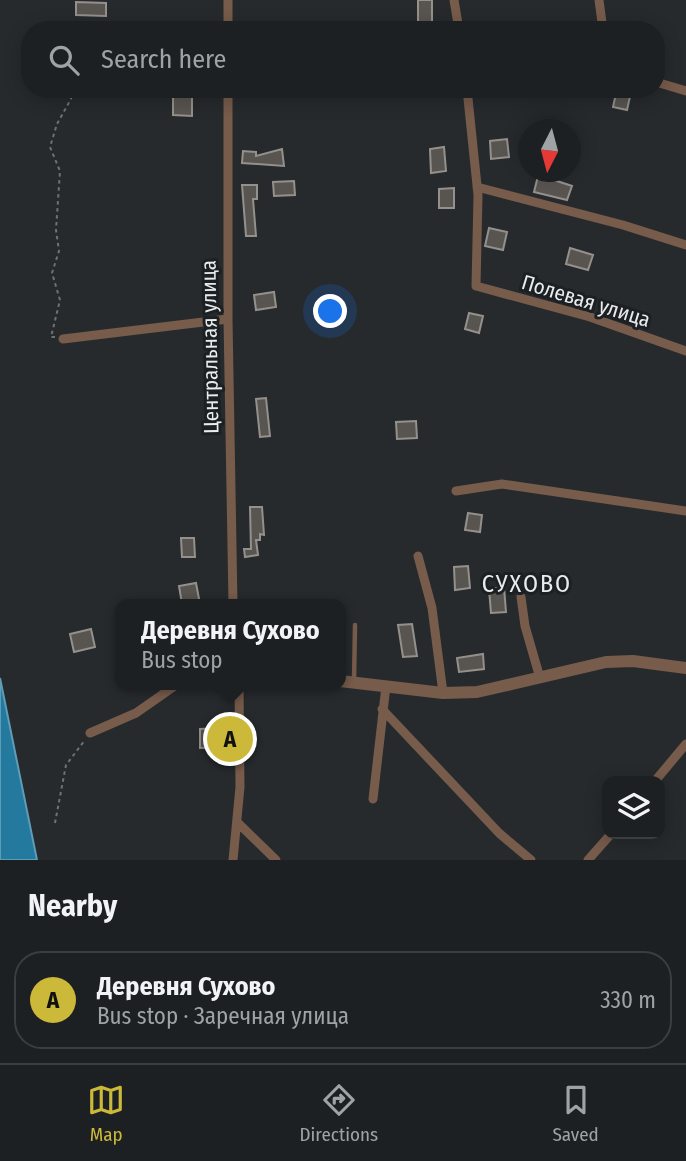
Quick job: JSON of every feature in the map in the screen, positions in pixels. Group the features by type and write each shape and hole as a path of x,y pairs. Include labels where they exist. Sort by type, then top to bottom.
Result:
{"street":[{"path":"228,0 228,21"},
{"path":"454,0 458,21"},
{"path":"599,0 602,21"},
{"path":"665,85 686,91"},
{"name":"Центральная улица","path":"228,98 228,319 233,599"},
{"path":"468,98 477,187 623,225 686,245"},
{"name":"Полевая улица","path":"477,187 476,286 590,317 686,351"},
{"path":"63,338 228,319"},
{"path":"456,491 502,484 686,511"},
{"path":"418,556 432,608 443,693"},
{"path":"521,597 525,626 540,678"},
{"path":"347,681 443,693 477,692 606,662 633,661 686,668"},
{"path":"373,799 386,686"},
{"path":"90,733 136,713 169,690"},
{"path":"233,860 237,822 239,690"},
{"path":"382,709 499,833 531,860"},
{"path":"659,776 686,744"},
{"path":"237,822 276,860"},
{"path":"588,860 607,839"}],"lane":[{"path":"347,681 355,625"}],"path":[{"path":"63,338 51,337 60,300 52,273 59,251 56,230 60,171 50,147 57,124 71,98"},
{"path":"55,823 66,765 90,733"}],"water":[{"path":"0,678 37,860 0,860"}],"building":[{"path":"418,0 432,0 432,21 418,21"},
{"path":"76,2 106,3 106,16 76,15"},
{"path":"173,98 192,98 192,116 173,115"},
{"path":"615,98 630,98 627,110 613,107"},
{"path":"507,139 509,157 491,159 490,141"},
{"path":"444,147 446,171 431,173 430,149"},
{"path":"282,149 284,166 242,163 243,151 256,152 256,156"},
{"path":"294,181 295,195 274,196 273,182"},
{"path":"536,182 560,182 572,186 567,200 534,192"},
{"path":"242,185 257,185 257,199 253,199 256,236 246,236"},
{"path":"454,188 454,208 439,208 439,189"},
{"path":"489,228 507,232 503,250 485,246"},
{"path":"570,248 593,255 588,270 566,264"},
{"path":"274,292 276,307 256,310 254,295"},
{"path":"469,313 483,316 479,333 465,329"},
{"path":"266,398 270,436 260,437 256,399"},
{"path":"416,421 417,438 397,439 396,422"},
{"path":"250,507 262,507 264,535 260,534 260,540 256,540 258,555 245,557 244,549 251,549"},
{"path":"468,513 482,515 480,532 465,530"},
{"path":"181,538 194,538 195,557 182,557"},
{"path":"468,566 470,588 455,590 454,567"},
{"path":"196,583 199,599 181,599 179,586"},
{"path":"504,587 506,612 491,613 489,589"},
{"path":"412,624 417,656 403,657 398,625"},
{"path":"91,629 95,647 74,652 70,634"},
{"path":"483,654 484,669 459,672 457,658"},
{"path":"221,728 221,747 200,748 200,729"}],"place":[{"name":"Деревня Сухово","path":"230,739"}],"district":[{"name":"СУХОВО","path":"527,584"}]}
